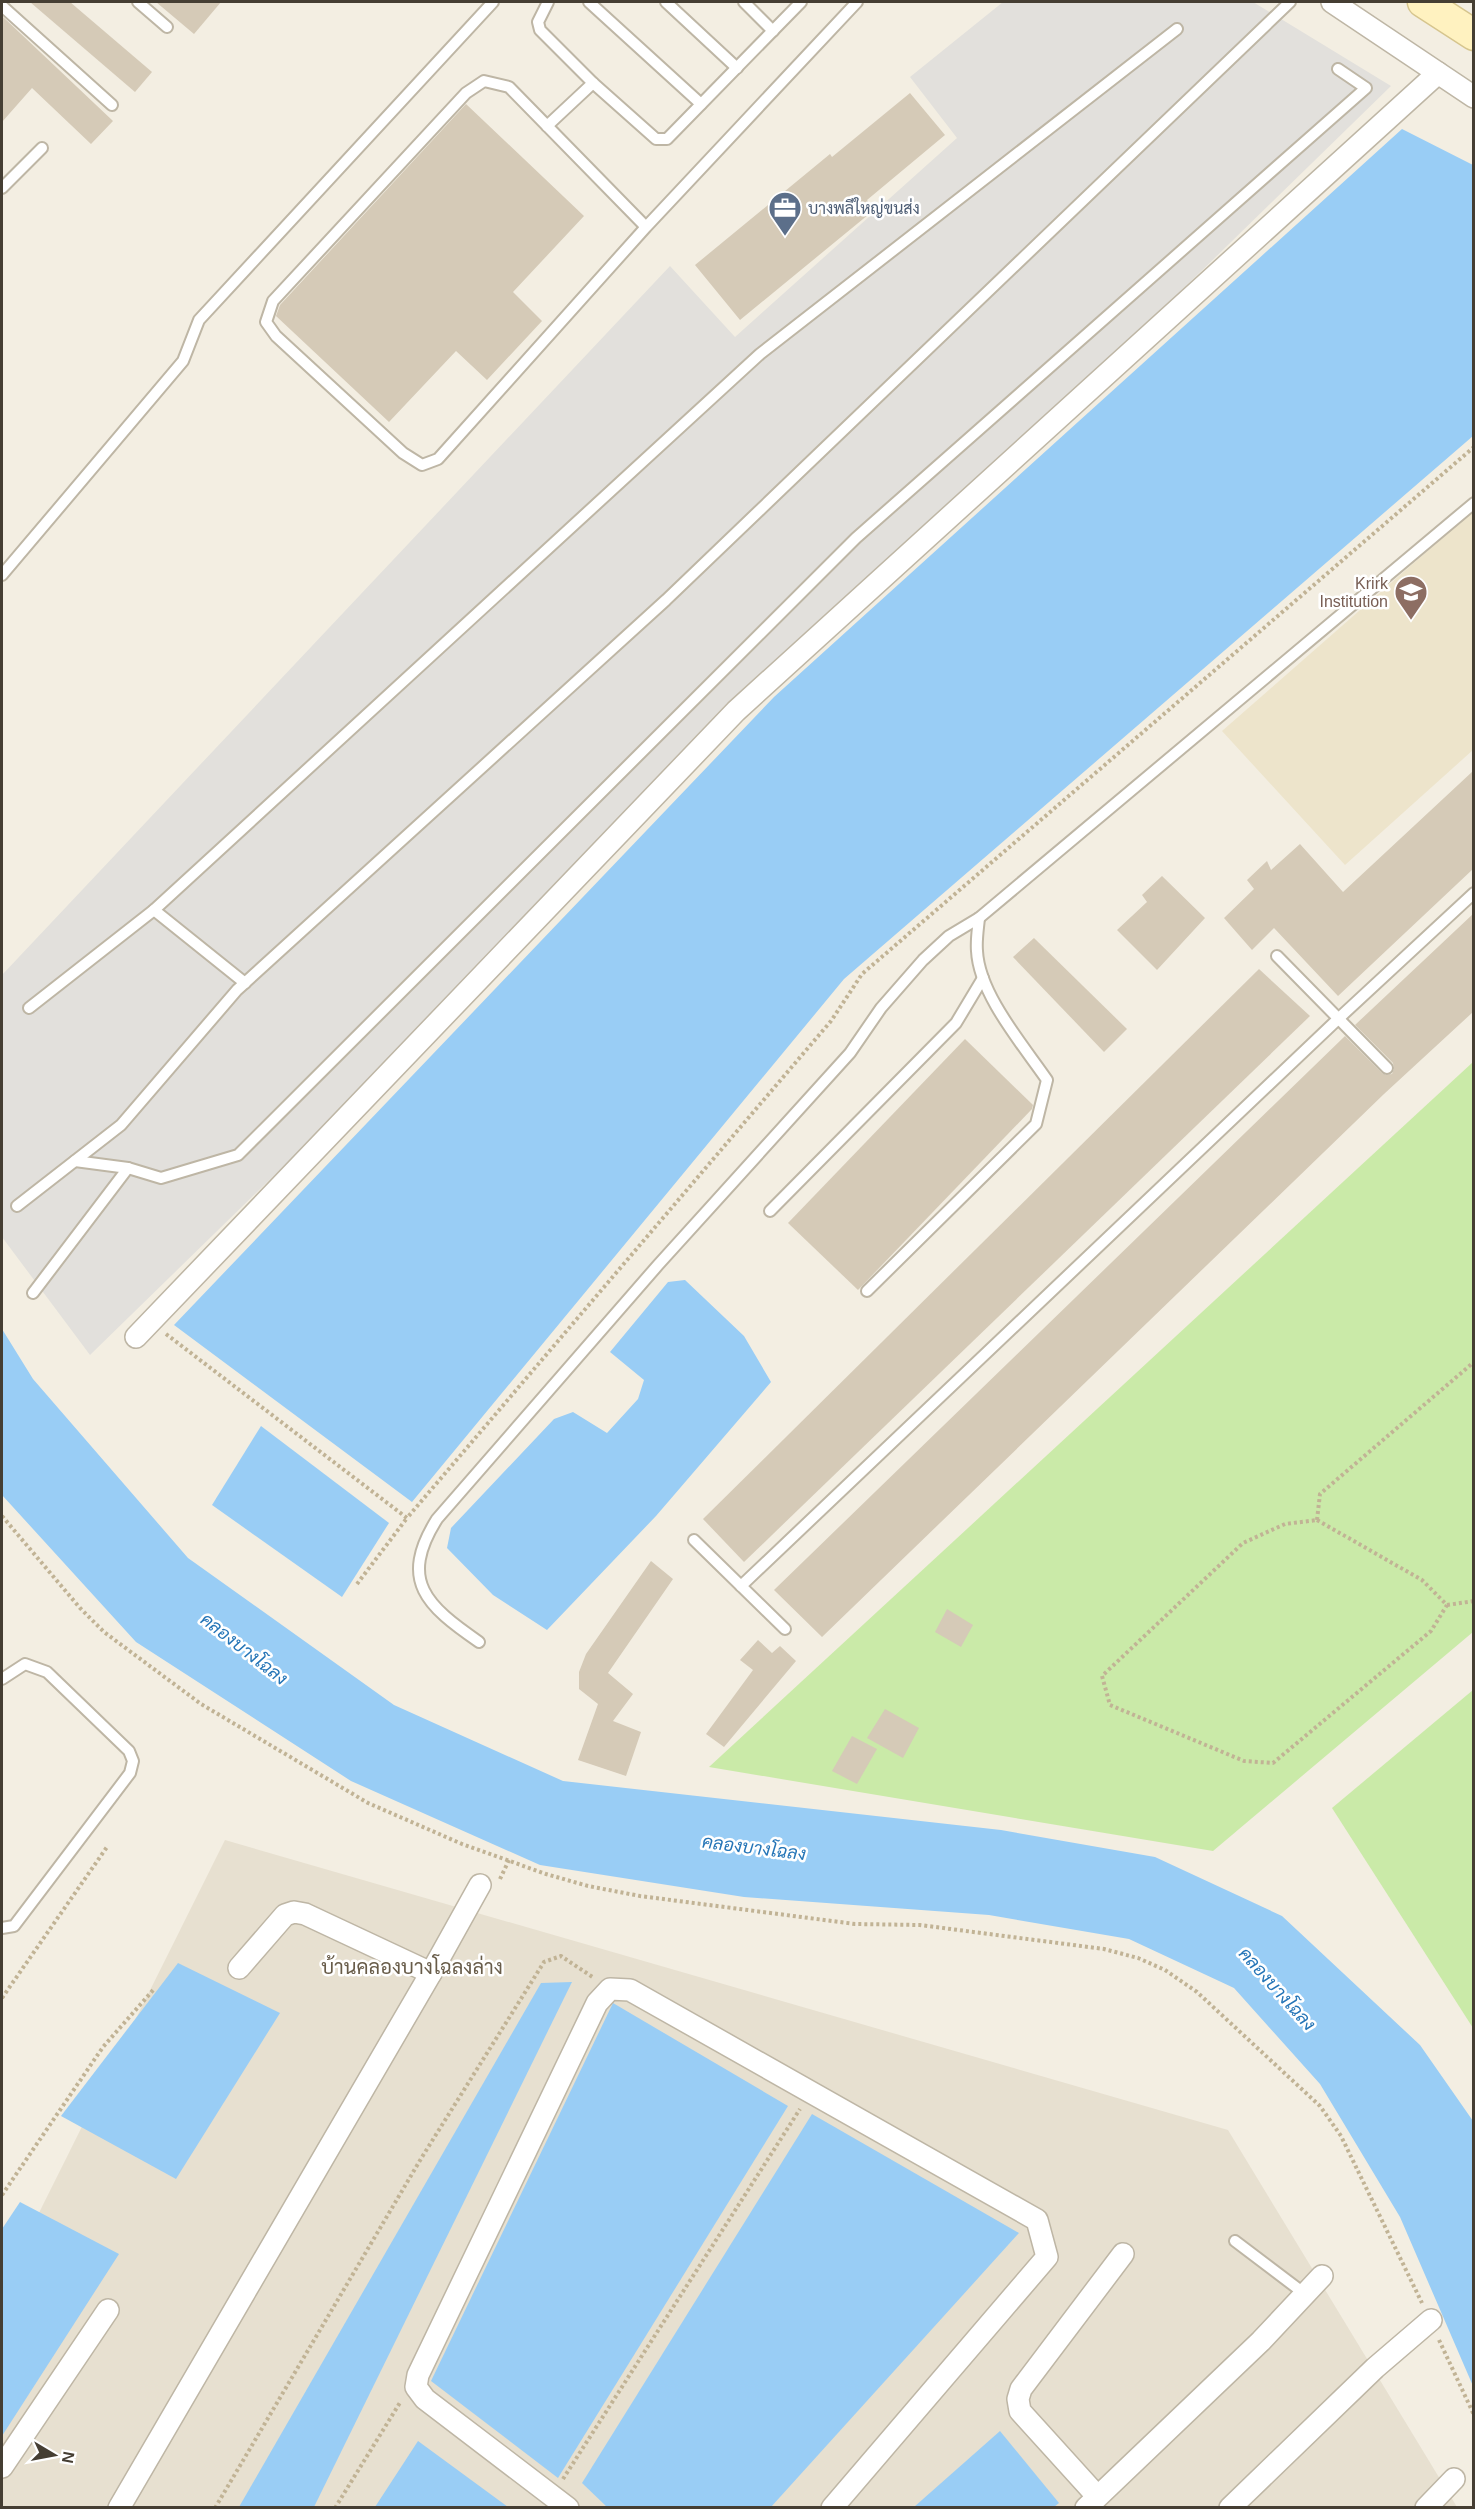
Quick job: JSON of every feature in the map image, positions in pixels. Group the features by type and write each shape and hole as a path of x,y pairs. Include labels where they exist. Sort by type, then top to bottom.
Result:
{"main road":[{"path":"1423,2 1473,35"}],"street":[{"path":"1332,2 1473,97"},
{"path":"136,1337 736,711 1438,73"},
{"path":"119,2508 480,1885"},
{"path":"239,1968 285,1915 294,1912 305,1914 431,1973"},
{"path":"560,2502 424,2399 416,2387 418,2375 597,2003 610,1989 630,1990 1037,2220 1047,2257 832,2508"},
{"path":"1122,2254 1021,2389 1018,2399 1020,2411 1091,2502 1261,2341 1322,2276"},
{"path":"2,2467 108,2310"},
{"path":"1230,2508 1425,2324"},
{"path":"1426,2508 1454,2479"}],"lane":[{"path":"138,2 167,27"},
{"path":"2,575 183,361 199,320 493,2"},
{"path":"548,2 538,22 540,30 593,83 661,141 667,139 801,2"},
{"path":"589,2 701,104"},
{"path":"666,2 737,68"},
{"path":"744,2 773,31"},
{"path":"646,227 509,87 484,81 466,93 273,301 266,322 276,336 402,453 422,465 438,459 646,227 857,2"},
{"path":"17,1206 121,1125 245,983 666,600 1290,2"},
{"path":"2,6 112,105"},
{"path":"29,1008 154,910 760,354 1177,29"},
{"path":"75,1161 128,1168 162,1178 238,1155 856,538 1366,88 1338,69"},
{"path":"547,126 593,83"},
{"path":"2,187 42,148"},
{"path":"478,1642 430,1604 422,1586 418,1569 421,1553 437,1519 658,1265 850,1053 881,1008 923,960 949,936 979,918 1473,503"},
{"path":"741,1586 1473,893"},
{"path":"154,910 245,983"},
{"path":"867,1291 1036,1124 1047,1080 993,999 983,978 977,952 979,918"},
{"path":"1277,956 1387,1068"},
{"path":"770,1211 956,1023 983,978"},
{"path":"33,1293 128,1168"},
{"path":"694,1540 785,1629"},
{"path":"2,1679 25,1664 47,1672 129,1751 133,1761 130,1773 14,1926 2,1928"},
{"path":"1235,2241 1305,2294"}],"path":[{"path":"357,1584 407,1518 831,1021 862,974 1473,447"},
{"path":"165,1333 407,1518"},
{"path":"1317,1520 1320,1494 1473,1362"},
{"path":"2,1516 80,1608 104,1632 201,1704 368,1803 462,1844 546,1874 588,1886 640,1896 855,1924 920,1925 1104,1949 1138,1958 1165,1970 1197,1992 1320,2106 1341,2136 1425,2324 1473,2415"},
{"path":"1317,1520 1422,1580 1447,1605 1431,1630 1273,1763 1244,1761 1110,1705 1102,1676 1243,1543 1285,1524 1317,1520"},
{"path":"1447,1605 1473,1602"},
{"path":"2,1998 107,1847"},
{"path":"215,2508 416,2167 544,1962 561,1956 610,1989"},
{"path":"2,2195 104,2047 154,1989"},
{"path":"560,2502 811,2091"},
{"path":"335,2508 418,2375"}],"shaded area":[{"path":"1003,2 1253,2 1391,86 90,1355 2,1237 2,975 670,266 735,337 957,138 910,77"},
{"name":"Krirk Institution","path":"1473,511 1473,750 1345,865 1222,731"},
{"path":"225,1840 1228,2130 1457,2507 2,2507 2,2287"}],"green space":[{"path":"1473,1062 1473,1632 1213,1851 709,1767"},
{"path":"1473,1690 1473,2028 1332,1808"}],"water":[{"path":"1402,129 1473,165 1473,436 844,979 412,1502 174,1325 774,697"},
{"path":"685,1280 744,1336 771,1382 656,1516 547,1630 493,1595 447,1548 451,1528 554,1419 573,1412 607,1433 638,1399 644,1380 610,1352 668,1282"},
{"name":"คลองบางโฉลง","path":"2,1329 33,1379 188,1558 394,1705 563,1781 1001,1830 1155,1857 1282,1916 1420,2045 1473,2121 1473,2386 1400,2217 1320,2084 1234,1988 1129,1939 989,1915 744,1897 540,1865 351,1781 136,1642 2,1495"},
{"path":"261,1426 389,1523 342,1597 212,1505"},
{"path":"178,1963 280,2013 176,2179 61,2116"},
{"path":"572,1982 314,2507 239,2507 541,1983"},
{"path":"613,2003 788,2106 558,2478 431,2381"},
{"path":"812,2114 1019,2233 771,2507 607,2507 582,2483"},
{"path":"20,2202 119,2254 2,2436 2,2229"},
{"path":"1000,2431 1059,2503 1054,2507 914,2507"},
{"path":"418,2441 508,2507 375,2507"}],"building":[{"path":"30,2 70,2 152,72 135,92"},
{"path":"156,2 221,2 194,34"},
{"path":"2,16 113,121 91,144 32,88 2,122"},
{"name":"บางพลีใหญ่ขนส่ง","path":"910,93 945,135 867,200 874,210 740,320 695,265 830,154 832,157"},
{"path":"466,104 584,216 513,292 542,321 487,380 456,351 389,422 276,316 280,305"},
{"path":"1473,771 1473,869 1338,996 1274,928 1252,950 1224,918 1254,889 1247,880 1267,861 1271,870 1300,844 1343,892"},
{"path":"1162,876 1205,918 1157,970 1117,930 1147,902 1142,895"},
{"path":"1473,914 1473,1012 1384,1094 822,1637 774,1590 1345,1036 1382,1073 1392,1074 1393,1063 1355,1025"},
{"path":"1034,938 1127,1029 1104,1052 1013,957"},
{"path":"1259,969 1310,1016 744,1562 703,1519"},
{"path":"965,1039 1033,1105 1032,1109 858,1290 788,1223"},
{"path":"651,1561 673,1579 608,1673 633,1694 613,1721 641,1732 626,1776 578,1760 598,1704 579,1689 579,1672 586,1654"},
{"path":"947,1609 973,1625 961,1647 935,1632"},
{"path":"758,1640 772,1653 780,1646 796,1661 724,1747 706,1734 753,1670 740,1660"},
{"path":"885,1709 919,1728 903,1758 867,1738"},
{"path":"852,1736 877,1749 857,1784 832,1771"}],"place":[{"name":"บางพลีใหญ่ขนส่ง","path":"785,237"},
{"name":"Krirk Institution","path":"1411,621"}],"district":[{"name":"บ้านคลองบางโฉลงล่าง","path":"412,1967"}]}
